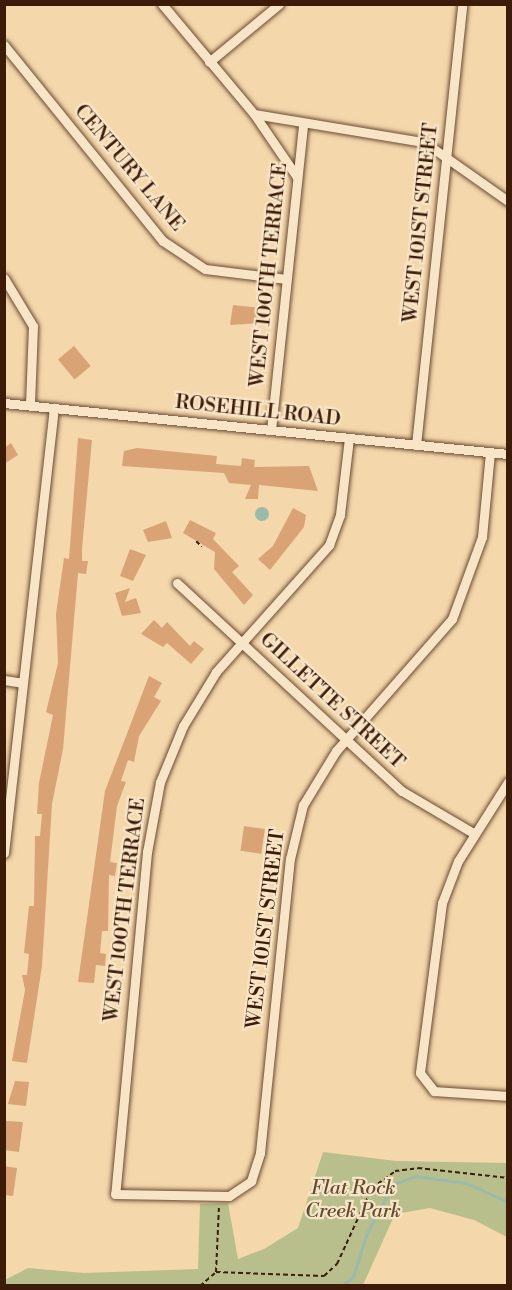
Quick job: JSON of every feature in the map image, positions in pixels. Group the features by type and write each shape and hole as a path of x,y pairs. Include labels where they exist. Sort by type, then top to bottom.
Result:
{"street":[{"path":"162,4 254,114 297,177"},
{"path":"209,62 279,4"},
{"name":"WEST 101ST STREET","path":"416,446 462,4"},
{"name":"CENTURY LANE","path":"4,45 172,248 205,269 286,279"},
{"path":"254,114 406,137 446,155 507,201"},
{"name":"WEST 100TH TERRACE","path":"271,430 303,123"},
{"path":"4,278 33,326 30,405"},
{"name":"ROSEHILL ROAD","path":"4,403 507,454"},
{"path":"4,853 54,408"},
{"name":"WEST 100TH TERRACE","path":"219,1196 115,1194 155,802 183,726 243,642 329,545 340,515 349,438"},
{"name":"WEST 101ST STREET","path":"219,1196 237,1193 251,1181 260,1153 294,833 313,784 347,740 429,651 467,590 482,537 490,453"},
{"name":"GILLETTE STREET","path":"177,583 402,791 473,833"},
{"path":"4,680 22,683"},
{"path":"507,782 473,833 458,861 434,934 422,1041 425,1085 452,1094 507,1096"}],"path":[{"path":"196,541 202,547"},
{"path":"200,1286 216,1272 324,1276 337,1264 372,1188 395,1171 418,1168 507,1178"},
{"path":"216,1272 219,1196"}],"green space":[{"name":"Flat Rock Creek Park","path":"323,1152 396,1161 507,1163 507,1237 474,1220 430,1208 395,1214 363,1285 5,1285 5,1280 28,1268 84,1273 198,1269 200,1204 228,1203 238,1259 264,1249 298,1228"}],"shaded area":[{"path":"262,507 267,509 269,514 267,519 262,521 257,519 255,514 257,509"}],"building":[{"path":"233,305 260,308 258,323 230,325"},
{"path":"74,346 91,366 75,379 58,359"},
{"path":"78,438 92,440 82,549 82,561 88,561 86,574 78,573 63,749 52,804 42,966 27,1063 12,1061 25,990 22,975 27,975 29,954 24,953 29,906 34,906 35,836 40,836 42,814 37,814 39,783 53,715 46,712 58,663 56,614 64,558 69,559"},
{"path":"11,443 18,455 4,464 4,448"},
{"path":"137,448 217,456 216,464 241,466 242,458 255,460 254,467 309,466 318,491 259,485 258,499 245,499 251,485 229,483 224,473 122,466 124,451"},
{"path":"293,508 306,515 304,527 270,570 258,559 273,546"},
{"path":"190,520 216,533 213,539 239,566 232,572 253,595 244,605 214,569 215,552 183,533"},
{"path":"166,521 172,538 148,542 143,530"},
{"path":"130,549 146,555 133,581 120,576"},
{"path":"130,588 125,602 136,598 141,613 122,616 115,593"},
{"path":"154,620 162,628 167,622 190,646 194,641 204,649 191,664 167,643 163,647 141,634"},
{"path":"149,676 162,683 154,697 161,701 139,736 134,762 128,760 121,781 126,782 117,806 110,862 117,863 115,876 109,875 108,931 102,931 100,953 106,954 105,966 96,965 94,983 78,982 105,791"},
{"path":"244,826 265,829 261,854 241,851"},
{"path":"15,1081 29,1082 26,1106 8,1104"},
{"path":"6,1121 23,1122 19,1152 4,1150"},
{"path":"4,1166 17,1168 13,1196 4,1195"}],"waterway":[{"path":"341,1286 353,1277 366,1235 393,1184 416,1176 466,1183 508,1202"}]}
